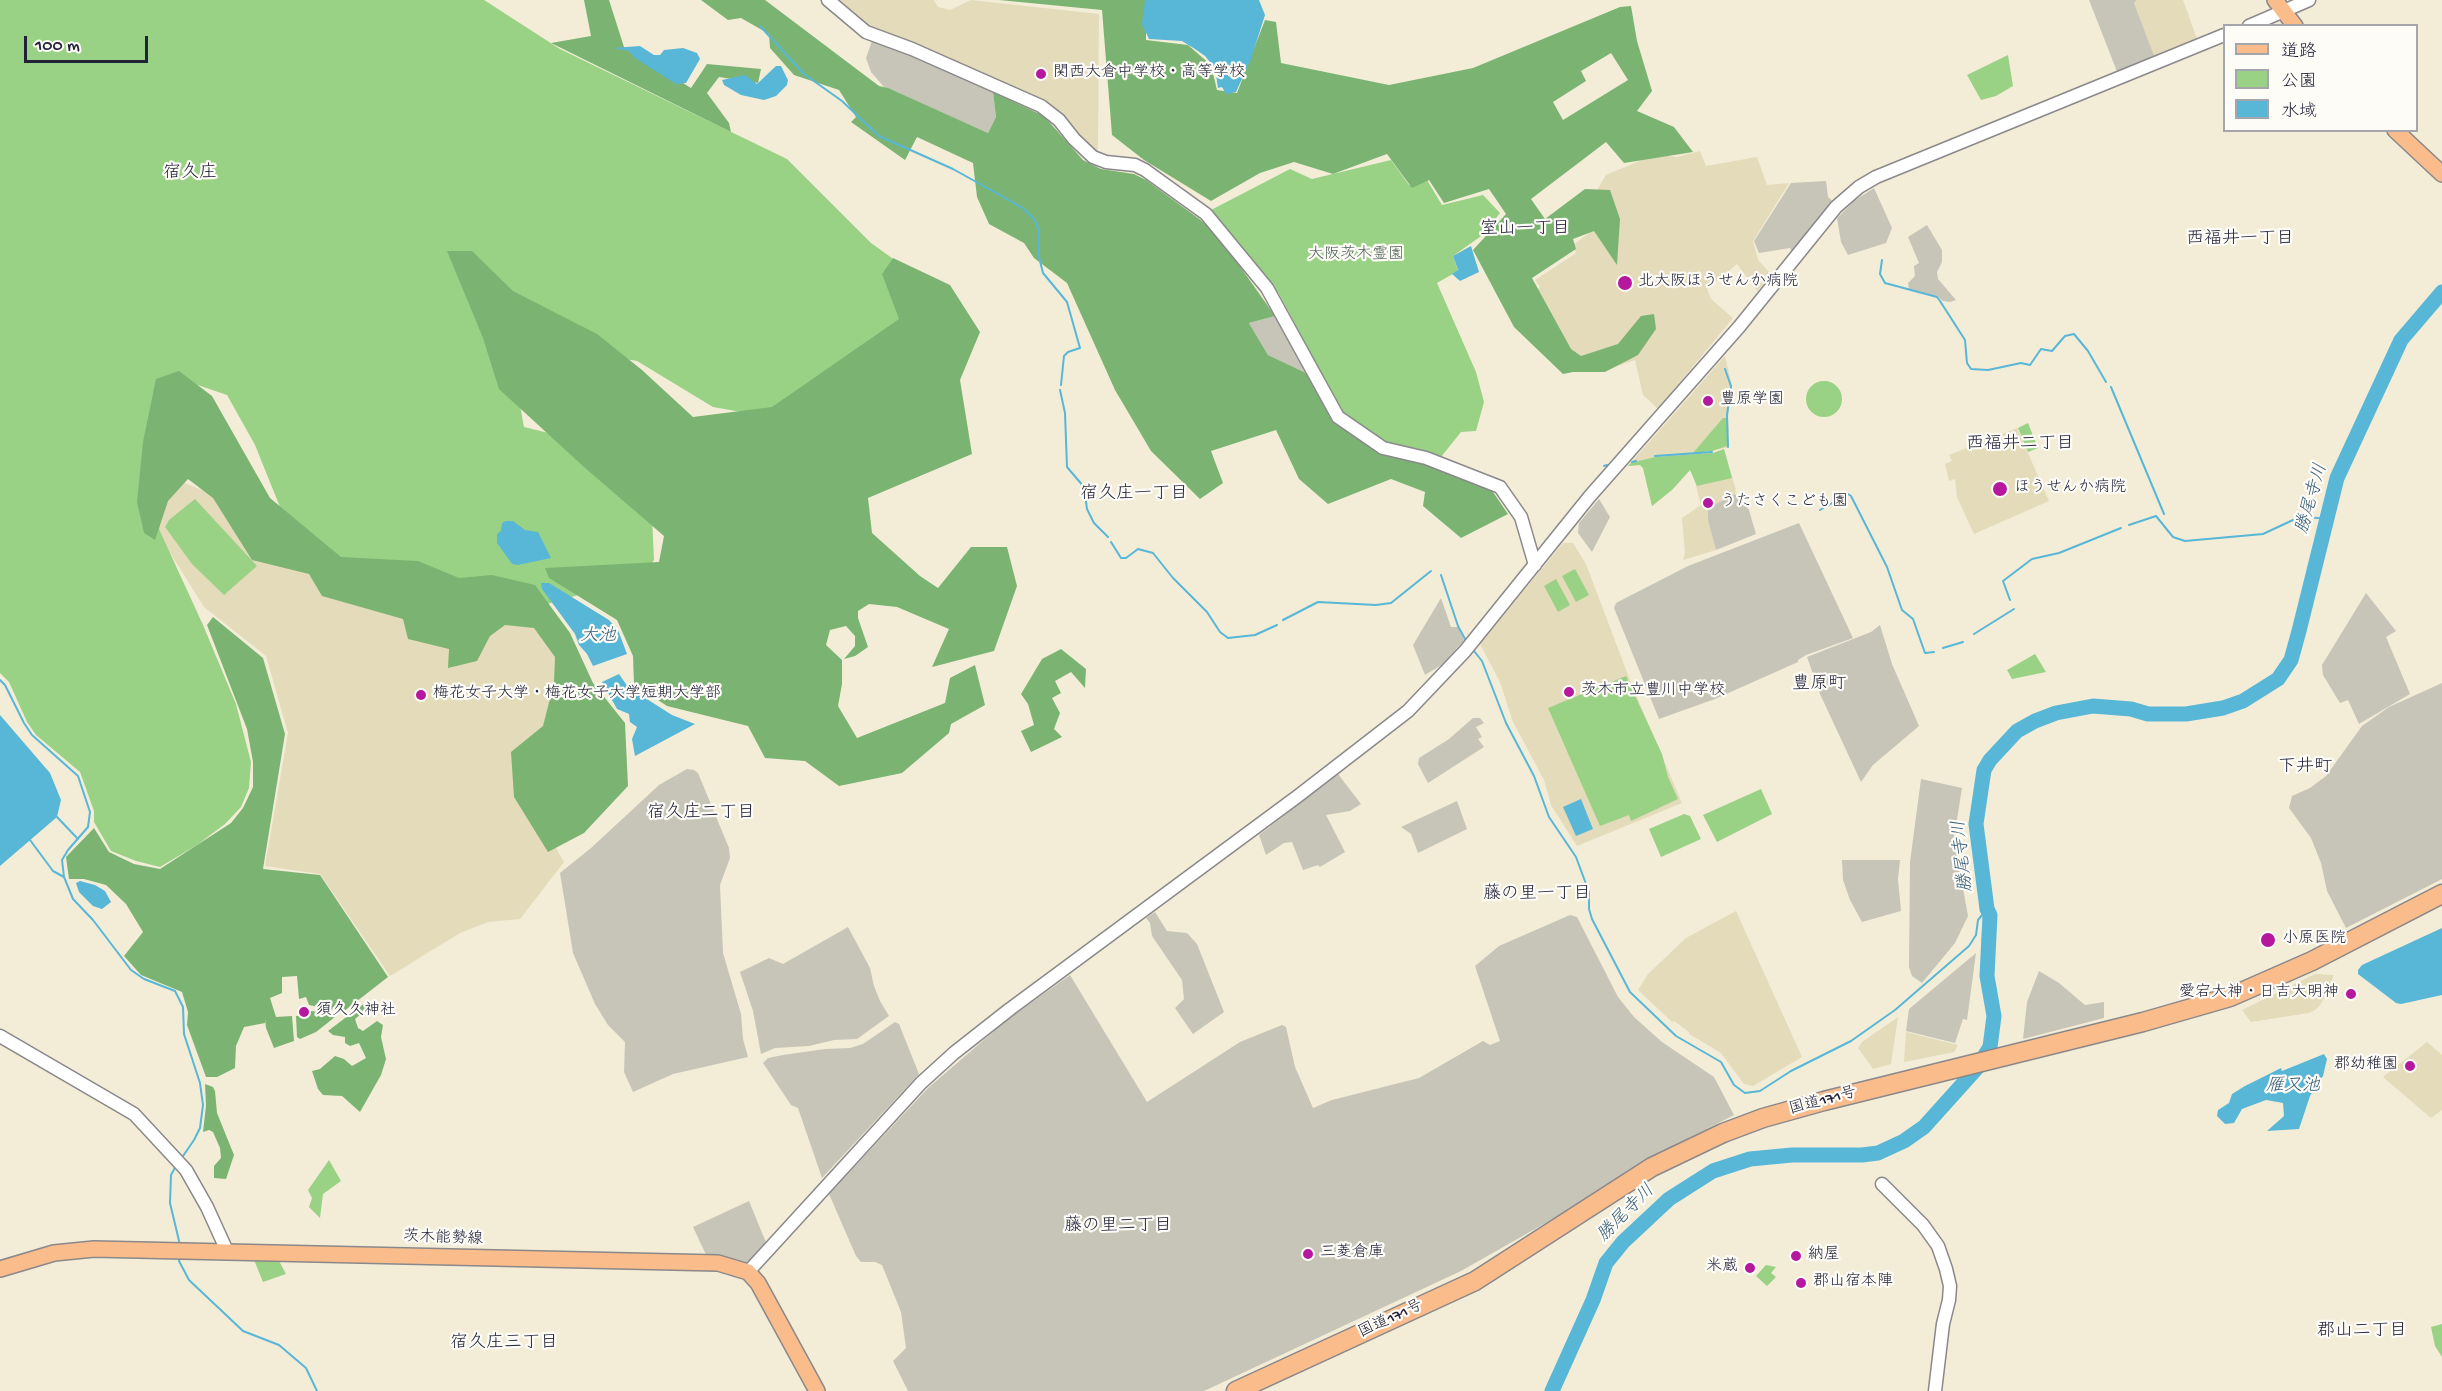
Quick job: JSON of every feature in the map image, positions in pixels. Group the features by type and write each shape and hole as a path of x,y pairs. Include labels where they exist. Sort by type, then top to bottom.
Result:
{"highway":[{"name":"国道171号","path":"1236,1391 1475,1281 1652,1167 1723,1133 1763,1118 2143,1022 2230,997 2312,961 2442,894"}],"main road":[{"path":"2279,6 2293,24"},
{"path":"2397,132 2442,174"},
{"name":"茨木能勢線","path":"0,1269 68,1250 227,1251 718,1263 748,1272"},
{"path":"748,1272 766,1294 817,1391"}],"street":[{"path":"828,0 866,32 912,49 1041,106 1059,120 1093,157 1106,162 1135,165 1145,170 1206,214 1267,288 1338,417 1383,448 1426,458 1500,487 1521,517 1535,565"},
{"path":"2252,24 2279,6 2309,0"},
{"path":"748,1272 926,1078 1010,1009 1289,803 1408,711 1465,651 1590,496 1739,327 1836,207 1859,187 1876,177 2223,35"},
{"path":"0,1036 134,1114 180,1163 207,1208 227,1251"},
{"path":"1881,1184 1923,1225 1938,1246 1946,1269 1950,1286 1949,1300 1943,1324 1935,1391"}],"shaded area":[{"name":"関西大倉中学校・高等学校","path":"836,0 934,0 938,7 950,10 971,0 1099,14 1098,154 1090,149 1054,107 936,52 873,29"},
{"path":"2089,0 2137,0 2134,3 2155,58 2118,74"},
{"path":"2137,0 2183,0 2197,39 2155,58 2134,3"},
{"path":"872,41 888,45 993,92 996,117 988,133 884,87 871,72 866,58"},
{"name":"北大阪ほうせんか病院","path":"1700,151 1706,166 1757,157 1767,185 1789,183 1753,241 1758,260 1772,275 1757,291 1737,264 1707,289 1711,299 1733,318 1658,409 1643,395 1635,360 1609,369 1573,371 1531,295 1540,287 1535,280 1576,253 1573,245 1588,234 1598,188 1606,175 1656,154 1677,157"},
{"path":"1826,181 1828,197 1835,203 1792,253 1790,248 1759,253 1754,241 1791,183"},
{"path":"1874,188 1892,228 1886,243 1848,255 1841,242 1837,218 1854,201"},
{"path":"1927,225 1942,250 1942,262 1937,272 1938,279 1956,300 1943,301 1937,296 1909,290 1908,283 1915,276 1914,266 1919,263 1908,237"},
{"path":"1275,316 1306,373 1268,355 1249,323"},
{"path":"1725,356 1732,386 1728,417 1729,447 1712,451 1656,456 1713,453 1724,449 1736,490 1735,494 1708,508 1708,519 1716,550 1683,560 1685,553 1682,518 1701,505 1692,471 1690,470 1672,490 1652,506 1643,468 1640,465 1628,466"},
{"name":"ほうせんか病院","path":"2017,428 2049,501 1974,534 1957,497 1955,479 1949,481 1945,464 1952,461 1949,455"},
{"name":"梅花女子大学・梅花女子大学短期大学部","path":"182,482 527,618 560,657 568,737 520,786 564,862 520,919 488,922 460,933 390,976 320,874 265,866 288,733 266,656 204,607 147,516"},
{"path":"1735,494 1749,510 1756,534 1716,550 1708,520 1708,508"},
{"path":"1599,499 1610,517 1592,552 1578,533 1579,523"},
{"path":"1799,523 1853,638 1806,655 1798,662 1715,699 1659,719 1614,608 1616,603 1688,566"},
{"name":"茨木市立豊川中学校","path":"1563,543 1573,543 1586,564 1631,683 1682,803 1577,846 1551,805 1544,780 1513,722 1500,682 1480,644"},
{"path":"2366,593 2396,631 2386,637 2410,694 2359,724 2348,700 2340,703 2323,675 2322,665"},
{"path":"1441,598 1451,627 1458,627 1464,640 1443,664 1425,675 1413,645"},
{"path":"1880,625 1892,664 1919,726 1873,765 1861,782 1820,694 1807,657 1871,632"},
{"path":"2442,683 2442,879 2346,928 2327,891 2321,863 2311,838 2289,808 2292,796 2310,788 2326,776 2362,726 2389,707"},
{"path":"1473,718 1480,718 1484,723 1476,727 1482,737 1478,739 1484,747 1428,783 1418,764 1419,758 1449,739"},
{"path":"687,769 698,773 729,848 730,858 720,885 723,953 741,1014 743,1039 748,1057 673,1074 633,1092 624,1072 625,1042 608,1025 595,1004 573,953 560,873 591,848 659,785"},
{"path":"1338,774 1361,804 1350,811 1326,815 1345,852 1320,867 1318,865 1303,870 1292,842 1284,843 1266,855 1259,835"},
{"path":"1921,779 1962,788 1954,838 1968,916 1955,943 1922,983 1912,976 1909,967 1910,862"},
{"path":"1457,801 1467,829 1418,853 1411,834 1401,827"},
{"path":"1842,860 1900,860 1898,879 1901,911 1862,922 1850,900 1843,880"},
{"path":"1736,911 1802,1057 1753,1086 1744,1084 1721,1053 1689,1034 1674,1021 1672,1022 1638,990 1648,974 1686,938"},
{"path":"1155,912 1167,931 1187,933 1197,944 1224,1012 1193,1034 1175,1008 1184,999 1182,980 1152,936 1150,923 1146,918"},
{"path":"1570,915 1577,917 1618,997 1634,1017 1662,1042 1714,1077 1734,1115 1651,1158 1579,1204 1461,1271 1204,1391 908,1391 893,1361 906,1348 901,1312 882,1265 875,1262 861,1262 856,1256 829,1194 928,1088 1007,1020 1070,975 1147,1102 1240,1042 1282,1025 1286,1027 1295,1067 1313,1108 1332,1100 1419,1078 1483,1041 1490,1045 1500,1041 1475,966 1499,946"},
{"path":"848,927 870,968 874,986 889,1016 857,1039 775,1048 761,1054 753,1011 740,972 769,958 783,964"},
{"path":"1976,953 1967,1020 1963,1019 1955,1043 1906,1031 1909,1009"},
{"path":"2039,971 2059,983 2085,1005 2104,1002 2104,1018 2023,1039 2027,1002"},
{"path":"2315,974 2334,975 2321,1004 2309,1013 2251,1022 2242,1010"},
{"path":"1898,1017 1891,1064 1873,1069 1858,1048 1862,1042"},
{"path":"895,1022 899,1024 919,1074 822,1178 798,1108 791,1105 763,1063 768,1058 783,1055 850,1048 863,1044"},
{"path":"1906,1032 1958,1045 1954,1052 1904,1062"},
{"path":"2427,1042 2442,1055 2442,1110 2431,1118 2383,1077"},
{"path":"749,1201 767,1245 744,1266 708,1259 693,1227"}],"green space":[{"path":"0,0 484,0 560,49 787,159 871,243 959,306 764,416 713,407 637,361 591,353 514,373 524,427 581,441 652,516 654,560 643,576 527,610 336,565 303,537 280,507 255,445 227,395 180,379 159,529 236,704 251,762 249,788 241,807 225,824 197,845 160,867 136,861 111,851 94,822 94,811 80,772 36,735 27,722 9,682 0,673"},
{"path":"584,0 609,0 624,47 691,88 707,64 761,69 758,83 719,77 707,93 729,123 731,132 551,43 591,36"},
{"path":"701,0 765,0 879,86 988,133 996,117 993,92 1044,116 1083,160 1101,169 1134,174 1146,180 1202,221 1222,241 1275,316 1249,323 1268,355 1306,373 1331,416 1382,453 1443,466 1491,489 1508,514 1461,538 1423,506 1425,492 1391,479 1328,504 1299,479 1276,430 1211,451 1223,483 1200,499 1151,451 1115,390 1067,283 1034,258 1024,243 989,224 977,197 973,163 917,137 905,160 851,122 856,117 839,90 794,75 770,48 769,34 741,18 728,20"},
{"path":"999,0 1146,0 1146,40 1188,45 1211,65 1217,90 1237,93 1265,20 1276,22 1281,63 1389,85 1473,68 1620,7 1631,6 1637,41 1652,91 1637,111 1674,127 1693,152 1624,163 1606,142 1531,199 1545,219 1585,189 1610,190 1620,219 1617,265 1594,231 1573,239 1576,249 1532,278 1571,349 1581,356 1618,344 1641,316 1654,314 1656,329 1638,355 1605,372 1563,374 1514,327 1473,250 1506,214 1489,189 1444,203 1429,180 1412,188 1387,154 1333,174 1294,162 1260,173 1211,201 1144,160 1112,135 1102,10","holes":["1611,53 1628,80 1563,120 1553,102 1586,81 1581,71"]},
{"path":"2008,55 2013,86 1996,96 1981,100 1967,75"},
{"name":"大阪茨木霊園","path":"1391,160 1409,185 1427,180 1442,205 1483,195 1500,213 1484,234 1453,256 1458,271 1437,283 1476,372 1484,402 1476,431 1461,432 1441,457 1384,443 1341,410 1279,294 1211,210 1290,169 1312,179"},
{"path":"447,251 472,251 513,291 597,334 642,370 693,417 772,407 899,319 882,274 893,258 950,285 980,332 960,380 972,454 868,498 872,533 920,576 938,588 971,547 1007,547 1017,586 994,651 932,667 949,629 897,607 869,604 858,611 858,618 868,647 855,656 844,659 855,646 855,636 846,626 830,630 826,645 842,660 842,684 838,706 857,738 945,703 950,678 975,665 985,705 951,724 949,733 902,773 839,786 805,761 765,758 748,726 667,706 634,684 633,656 617,620 549,578 545,568 659,562 664,536 499,389 483,338"},
{"path":"179,371 212,396 270,498 341,557 418,561 459,578 492,575 535,585 570,633 593,683 625,723 628,786 584,833 548,852 514,797 511,752 543,726 554,683 555,657 534,628 505,625 490,636 477,661 448,668 449,649 408,639 403,619 322,596 309,574 252,560 213,498 188,479 168,501 155,540 144,533 137,502 143,442 156,379"},
{"path":"1824,381 1836,387 1842,399 1836,411 1824,417 1812,411 1806,399 1812,387"},
{"path":"1723,418 1727,418 1727,446 1712,451 1693,453"},
{"path":"2028,423 2038,448 2028,452 2018,428"},
{"path":"1724,449 1732,478 1697,486 1690,470 1672,490 1652,506 1643,468 1640,465 1628,466 1631,463 1655,457 1713,453"},
{"path":"195,499 257,566 224,595 192,564 165,527 169,520"},
{"path":"1575,569 1589,595 1576,602 1562,576"},
{"path":"1556,579 1570,605 1558,612 1544,586"},
{"path":"213,617 263,658 285,734 263,869 320,875 388,977 343,1012 309,1005 306,997 299,999 297,976 282,977 282,993 270,998 276,1017 292,1016 294,1041 274,1048 265,1019 265,1023 244,1027 236,1046 235,1068 217,1077 206,1077 187,1025 188,1012 182,992 141,975 124,956 143,932 126,904 106,885 84,879 69,879 66,857 94,828 109,852 134,864 160,869 231,823 243,808 253,787 253,762 247,729 207,625"},
{"path":"1061,649 1086,669 1085,688 1071,672 1055,681 1061,693 1052,698 1060,713 1054,729 1062,737 1031,752 1021,731 1034,725 1028,704 1021,694 1042,659"},
{"path":"2035,654 2046,672 2012,679 2007,670"},
{"path":"1626,676 1662,754 1668,777 1678,799 1631,821 1629,815 1600,826 1548,708"},
{"path":"1761,789 1772,814 1717,842 1703,815"},
{"path":"1684,814 1690,816 1701,839 1661,857 1649,829"},
{"path":"366,1002 368,1008 355,1019 358,1028 363,1031 377,1021 383,1025 381,1037 386,1059 381,1075 360,1112 342,1096 323,1095 318,1089 312,1071 320,1069 335,1056 344,1059 352,1066 366,1058 359,1043 350,1046 345,1043 345,1037 333,1035 328,1031"},
{"path":"310,1011 329,1013 335,1017 316,1032 300,1039 297,1037 296,1016 306,1015"},
{"path":"205,1084 213,1087 215,1091 217,1113 234,1155 226,1179 214,1178 214,1166 221,1158 220,1148 213,1132 209,1130 203,1132 206,1106"},
{"path":"329,1160 341,1181 323,1194 320,1218 309,1207 312,1198 308,1190"},
{"path":"277,1257 286,1274 263,1282 254,1260"},
{"path":"1766,1265 1776,1267 1771,1273 1776,1277 1767,1286 1756,1276"},
{"path":"2442,1324 2442,1357 2435,1346 2431,1327"}],"water":[{"path":"1145,0 1259,0 1265,15 1251,59 1236,92 1226,94 1222,87 1218,88 1215,68 1205,56 1182,41 1149,39 1142,24"},
{"path":"640,46 654,55 660,55 664,50 683,48 697,53 700,59 686,83 676,84 635,58 629,51 613,48"},
{"path":"776,66 781,66 788,80 787,85 776,96 764,100 741,95 724,85 722,80 745,75 757,84"},
{"path":"1471,246 1479,272 1460,281 1452,274 1458,270 1453,256"},
{"path":"513,521 525,530 538,532 551,558 518,565 512,564 497,543 497,534 501,531 502,523"},
{"name":"大池","path":"541,583 549,583 609,620 618,630 627,654 593,666 579,645 575,634 542,589"},
{"path":"619,674 628,687 672,715 695,724 635,756 632,739 637,727 630,722 629,714 617,709 602,682"},
{"path":"0,715 50,773 61,800 57,817 0,866"},
{"path":"1581,799 1593,829 1576,836 1563,807"},
{"path":"80,881 95,885 105,891 111,902 102,909 93,906 79,892 76,883"},
{"path":"2442,928 2442,995 2401,1004 2396,1003 2358,974 2362,965"},
{"name":"雁又池","path":"2324,1054 2327,1059 2323,1076 2310,1096 2299,1129 2267,1131 2284,1116 2283,1103 2266,1100 2242,1109 2234,1123 2225,1124 2217,1116 2218,1110 2229,1103 2232,1094 2245,1086 2281,1068 2282,1071"}],"waterway":[{"path":"760,26 804,74 842,101 879,136 953,169 1023,208 1034,219 1039,230 1039,257 1043,273 1067,302 1080,348 1064,356 1061,385"},
{"path":"1882,260 1880,274 1885,283 1937,297 1965,340 1967,363 1971,369 1988,370 2021,363 2030,365 2041,349 2052,351 2065,336 2074,334 2088,351 2106,382"},
{"name":"勝尾寺川","path":"1552,1391 1593,1300 1606,1263 1623,1242 1669,1199 1713,1171 1750,1159 1792,1155 1878,1153 1904,1141 1924,1127 1977,1068 1990,1047 1994,1016 1987,976 1990,915 1987,909 1976,824 1984,770 1990,760 2017,731 2056,713 2093,706 2131,709 2148,714 2186,714 2223,708 2243,701 2278,679 2291,660 2337,478 2401,340 2442,292"},
{"path":"1725,369 1731,386 1727,415 1728,447"},
{"path":"2111,387 2164,514"},
{"path":"1060,390 1065,413 1067,467 1084,487 1087,509 1094,523 1108,537"},
{"path":"1655,456 1712,452"},
{"path":"1632,462 1636,461"},
{"path":"1820,510 1848,494 1851,496 1887,567 1902,610 1913,619 1925,653 1934,652"},
{"path":"2129,525 2156,516 2173,537 2185,541 2263,534 2293,520"},
{"path":"2308,517 2327,519"},
{"path":"2010,600 2003,581 2032,559 2059,553 2121,528"},
{"path":"1111,542 1121,558 1126,558 1138,549 1153,553 1173,578 1207,612 1220,632 1228,638 1255,635 1277,625"},
{"path":"1283,620 1318,602 1376,605 1391,603 1431,571"},
{"path":"1441,575 1458,626 1465,639"},
{"path":"1974,634 2014,609"},
{"path":"1943,648 1963,642"},
{"path":"1474,651 1482,661 1506,723 1534,776 1549,817 1576,857 1589,892 1589,909 1592,919 1630,992 1676,1036 1721,1062 1734,1085 1745,1093 1760,1091 1791,1071 1851,1041 1895,1010 1969,946 1976,935 1978,920 1987,909"},
{"path":"0,680 5,685 32,735 78,776 90,812 88,827 62,860 64,877 73,899 93,920 131,970 144,979 175,991 183,1007 184,1034 200,1083 203,1105 200,1128 181,1159"},
{"path":"57,817 78,839"},
{"path":"30,840 53,871 64,877"},
{"path":"176,1166 171,1175 170,1203 180,1245"},
{"path":"180,1256 179,1261 189,1280 243,1331 279,1345 306,1368 317,1391"}],"place":[{"name":"関西大倉中学校・高等学校","path":"1041,74"},
{"name":"北大阪ほうせんか病院","path":"1625,283"},
{"name":"豊原学園","path":"1708,401"},
{"name":"ほうせんか病院","path":"2000,489"},
{"name":"うたさくこども園","path":"1708,503"},
{"name":"茨木市立豊川中学校","path":"1569,692"},
{"name":"梅花女子大学・梅花女子大学短期大学部","path":"421,695"},
{"name":"小原医院","path":"2268,940"},
{"name":"愛宕大神・日吉大明神","path":"2351,994"},
{"name":"須久久神社","path":"304,1012"},
{"name":"郡幼稚園","path":"2410,1066"},
{"name":"三菱倉庫","path":"1308,1254"},
{"name":"納屋","path":"1796,1256"},
{"name":"米蔵","path":"1750,1268"},
{"name":"郡山宿本陣","path":"1801,1283"}],"district":[{"name":"宿久庄","path":"190,174"},
{"name":"室山一丁目","path":"1525,230"},
{"name":"西福井一丁目","path":"2240,240"},
{"name":"西福井二丁目","path":"2020,445"},
{"name":"宿久庄一丁目","path":"1134,495"},
{"name":"豊原町","path":"1819,685"},
{"name":"下井町","path":"2305,768"},
{"name":"宿久庄二丁目","path":"701,814"},
{"name":"藤の里一丁目","path":"1537,895"},
{"name":"藤の里二丁目","path":"1118,1227"},
{"name":"郡山二丁目","path":"2362,1332"},
{"name":"宿久庄三丁目","path":"504,1344"}]}
